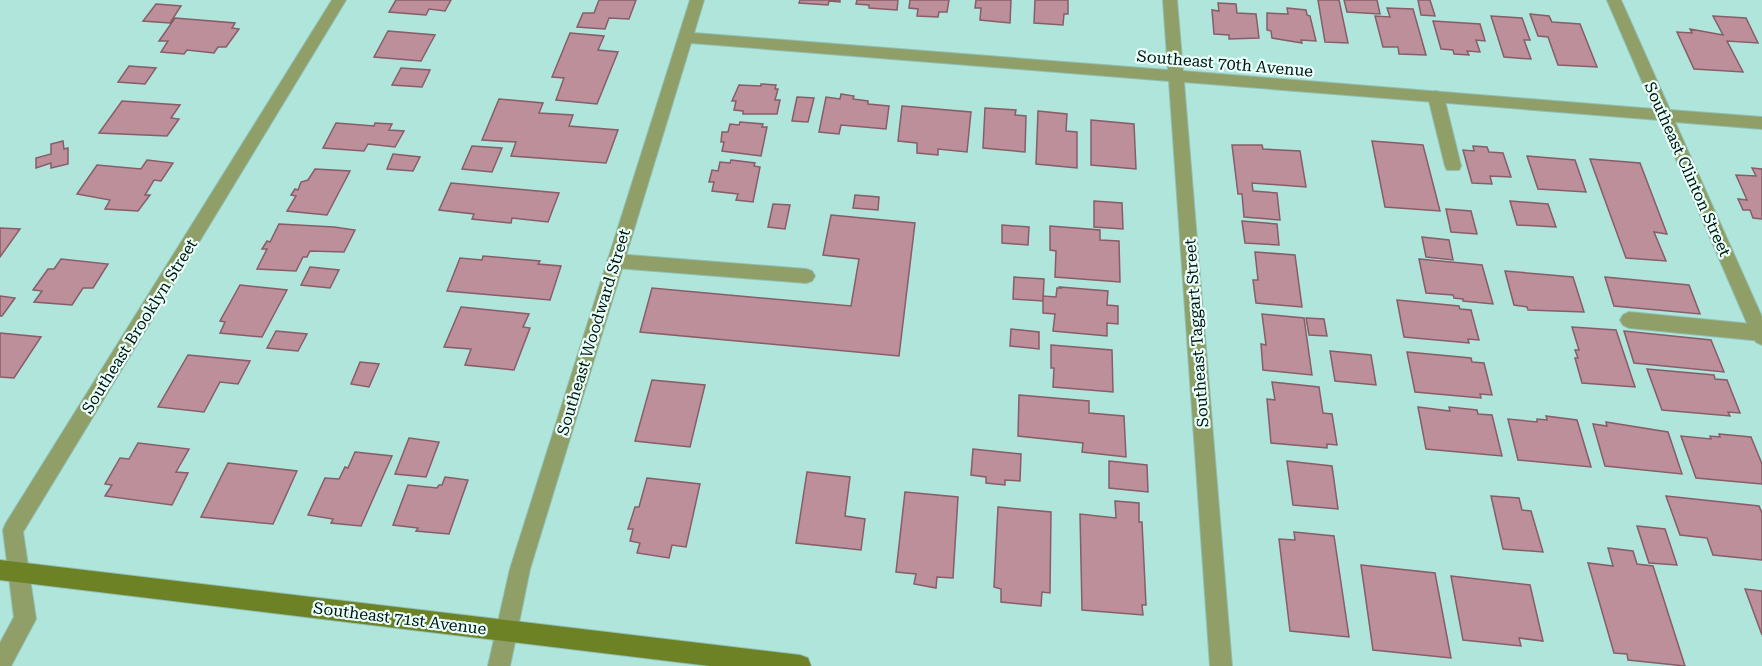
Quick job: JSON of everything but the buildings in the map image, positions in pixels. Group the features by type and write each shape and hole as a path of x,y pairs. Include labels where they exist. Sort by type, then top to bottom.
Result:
{"street":[{"name":"Southeast Brooklyn Street","path":"0,665 25,619 10,571 14,530 339,0"},
{"name":"Southeast Woodward Street","path":"499,666 520,568 697,0"},
{"name":"Southeast Taggart Street","path":"1170,0 1221,666"},
{"name":"Southeast Clinton Street","path":"1614,0 1761,335"},
{"name":"Southeast 70th Avenue","path":"685,37 1762,123"},
{"path":"1436,97 1453,166"},
{"path":"616,261 806,276"},
{"path":"1629,320 1761,335"},
{"name":"Southeast 71st Avenue","path":"10,571 800,666"}]}
